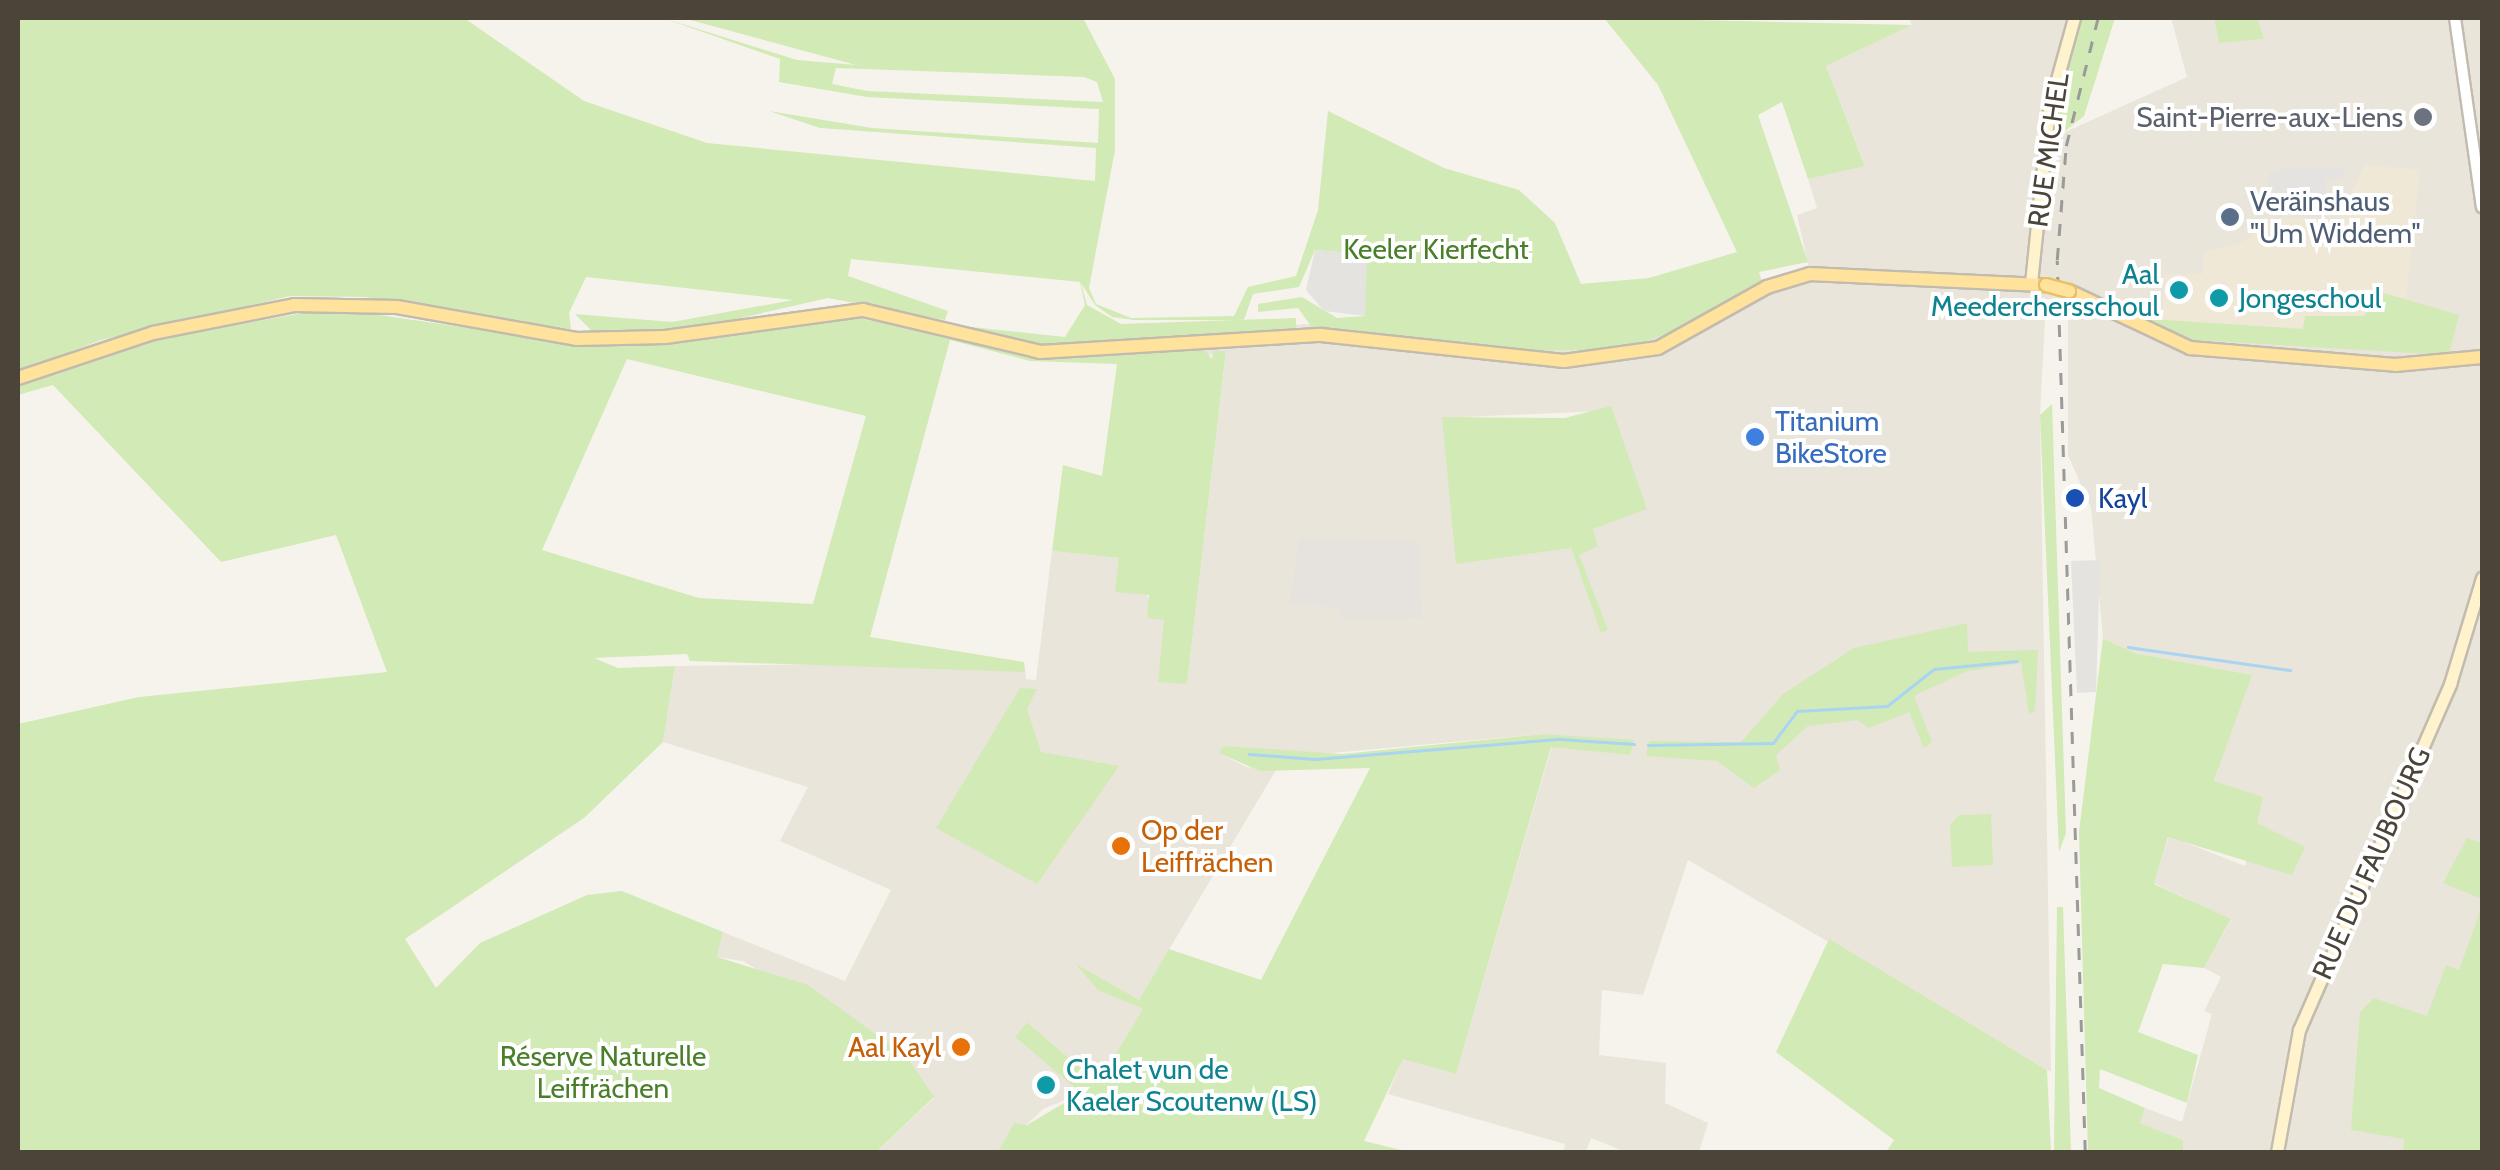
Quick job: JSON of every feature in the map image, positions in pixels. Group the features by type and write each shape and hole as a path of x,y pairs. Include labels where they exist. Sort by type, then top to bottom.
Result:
{"main road":[{"name":"RUE MICHEL","path":"2034,284 2048,108 2074,18"},
{"path":"18,378 153,334 309,304 397,308 576,339 665,337 852,310 1040,352 1321,336 1564,361 1658,348 1767,287 1810,274 2034,284 2069,290 2190,348 2395,365 2482,357"},
{"name":"RUE DU FAUBOURG","path":"2278,1152 2300,1030 2450,684 2482,578"}],"street":[{"path":"2455,18 2482,207"}],"shaded area":[{"path":"1909,18 2080,18 2055,97 2061,134 2187,77 2171,18 2214,18 2219,42 2263,39 2258,20 2232,18 2482,18 2482,1152 2183,1152 2183,1140 2140,1123 2145,1108 2182,1122 2212,1014 2204,1011 2221,977 2204,968 2231,920 2154,883 2169,836 2245,866 2262,797 2214,782 2251,675 2134,653 2103,638 2091,508 2068,455 2068,298 2046,299 2040,415 2051,1072 1688,860 1643,995 1602,990 1599,1055 1666,1063 1665,1103 1708,1123 1699,1152 1626,1152 1591,1138 1586,1152 1563,1152 1565,1144 1388,1094 1403,1058 1456,1074 1552,746 1629,755 1634,741 1544,734 1320,754 1224,746 1220,753 1246,767 1276,770 1139,1000 1074,964 1098,989 1144,1008 1098,1083 1027,1022 1015,1037 1082,1093 1043,1109 998,1152 876,1152 934,1098 906,1058 743,961 717,957 723,932 845,981 891,890 780,841 808,787 663,742 675,666 1024,662 1026,679 1036,680 1052,551 1119,558 1164,619 1187,684 1226,352 1203,356 1202,336 1304,324 1529,351 1622,350 1680,329 1762,282 1810,273 1797,215 1817,208 1808,179 1865,165 1826,66 1912,25","holes":["1601,411 1647,508 1592,529 1579,554 1602,633 1571,548 1442,418"]},
{"path":"2364,165 2420,170 2406,299 2380,292 2364,316 2313,315 2303,329 2162,321 2165,274 2203,274 2203,251 2237,245 2280,218 2339,219"},
{"path":"2286,167 2348,167 2341,178 2325,179 2325,218 2268,210 2269,173"},
{"path":"1315,250 1367,254 1365,316 1324,311 1306,290"},
{"path":"1299,539 1420,542 1421,618 1341,619 1339,608 1290,603"},
{"path":"2100,560 2096,692 2077,693 2071,561"}],"green space":[{"name":"Keeler Kierfecht","path":"18,18 464,18 584,101 707,143 1095,181 1096,148 820,128 769,111 872,128 1098,143 1099,109 867,97 779,82 780,59 663,18 797,60 856,65 683,18 1083,18 1115,79 1115,150 1089,288 1096,304 1131,318 1234,316 1248,287 1296,276 1318,210 1328,111 1444,168 1519,190 1555,223 1581,284 1649,278 1737,252 1658,85 1604,18 1912,25 1826,66 1865,166 1808,179 1782,102 1758,115 1808,262 1759,272 1762,282 1680,329 1622,350 1529,351 1313,329 1298,308 1258,312 1258,304 1302,297 1337,318 1365,316 1350,253 1315,250 1299,287 1253,294 1244,320 1296,318 1296,329 1059,348 962,326 1065,337 1085,305 1080,282 851,259 848,276 948,311 945,320 828,298 697,328 595,334 575,314 672,322 793,300 586,277 569,313 571,329 365,297 290,296 101,340 18,372","holes":["836,68 1084,77 1097,82 1103,102 867,91 832,84","1081,283 1095,305 1112,317 1238,320 1121,324 1087,305"]},
{"path":"2080,18 2115,18 2084,116 2056,138 2055,97"},
{"path":"2214,18 2258,20 2264,39 2219,43"},
{"path":"2380,292 2459,315 2449,355 2194,340 2134,318 2303,329 2305,316 2364,316"},
{"name":"Réserve Naturelle Leiffrächen","path":"331,308 578,344 718,338 844,315 1057,359 1202,347 1212,359 1213,351 1226,351 1187,684 1158,682 1164,620 1147,618 1149,595 1115,592 1119,558 1052,551 1063,465 1102,476 1117,364 1030,361 950,340 870,637 1024,662 1025,672 690,661 687,654 594,658 618,668 675,666 663,742 584,818 405,939 436,988 480,943 587,895 622,891 723,932 717,957 808,985 907,1057 934,1097 876,1152 18,1152 18,724 139,697 387,672 336,535 221,562 53,385 18,395 18,384 147,341","holes":["627,359 866,416 813,604 699,598 542,550"]},
{"path":"2052,404 2066,833 2059,852 2040,415"},
{"path":"1611,406 1647,509 1593,529 1598,546 1579,555 1608,630 1601,633 1571,548 1456,564 1442,417 1565,418"},
{"path":"1967,623 1968,652 2038,650 2035,711 2029,714 2021,663 1967,671 1914,696 1932,742 1924,748 1909,712 1869,728 1857,720 1808,726 1776,755 1780,770 1754,788 1717,761 1646,756 1649,741 1741,742 1783,694 1854,648"},
{"path":"2103,638 2134,653 2252,675 2214,781 2263,797 2257,823 2305,847 2292,875 2168,837 2154,884 2231,919 2204,968 2163,964 2138,1032 2198,1055 2187,1103 2100,1069 2099,1088 2145,1108 2140,1123 2183,1140 2183,1152 2088,1152 2079,832"},
{"path":"1020,688 1037,689 1027,709 1041,752 1119,766 1037,884 936,828"},
{"path":"1544,734 1634,740 1630,755 1551,747 1456,1074 1403,1059 1364,1141 1409,1152 998,1152 1014,1123 1027,1125 1081,1093 1015,1037 1027,1022 1098,1083 1143,1009 1098,990 1074,963 1139,1000 1169,949 1261,980 1370,768 1260,771 1219,753 1224,746 1342,754"},
{"path":"1991,814 1993,865 1952,867 1950,825 1959,815"},
{"path":"2467,838 2482,843 2482,899 2443,883"},
{"path":"2482,906 2482,1152 2403,1152 2404,1139 2351,1130 2360,1012 2374,998 2427,1016 2446,965 2459,970"},
{"path":"2057,907 2063,907 2071,1152 2054,1152"},
{"path":"1829,939 2047,1070 2051,1152 1886,1152 1894,1140 1776,1052"}],"waterway":[{"path":"2128,647 2290,670"},
{"path":"1648,745 1773,743 1797,711 1887,706 1934,669 2017,661"},
{"path":"1249,754 1315,759 1560,739 1634,744"}],"railway":[{"path":"2085,1152 2057,260 2066,146 2098,18"}],"place":[{"name":"Saint-Pierre-aux-Liens","path":"2423,117"},
{"name":"Veräinshaus \"Um Widdem\"","path":"2230,217"},
{"name":"Aal Meederchersschoul","path":"2179,290"},
{"name":"Jongeschoul","path":"2219,298"},
{"name":"Titanium BikeStore","path":"1755,437"},
{"name":"Kayl","path":"2075,498"},
{"name":"Op der Leiffrächen","path":"1121,846"},
{"name":"Aal Kayl","path":"961,1047"},
{"name":"Chalet vun de Kaeler Scoutenw (LS)","path":"1046,1085"}]}
